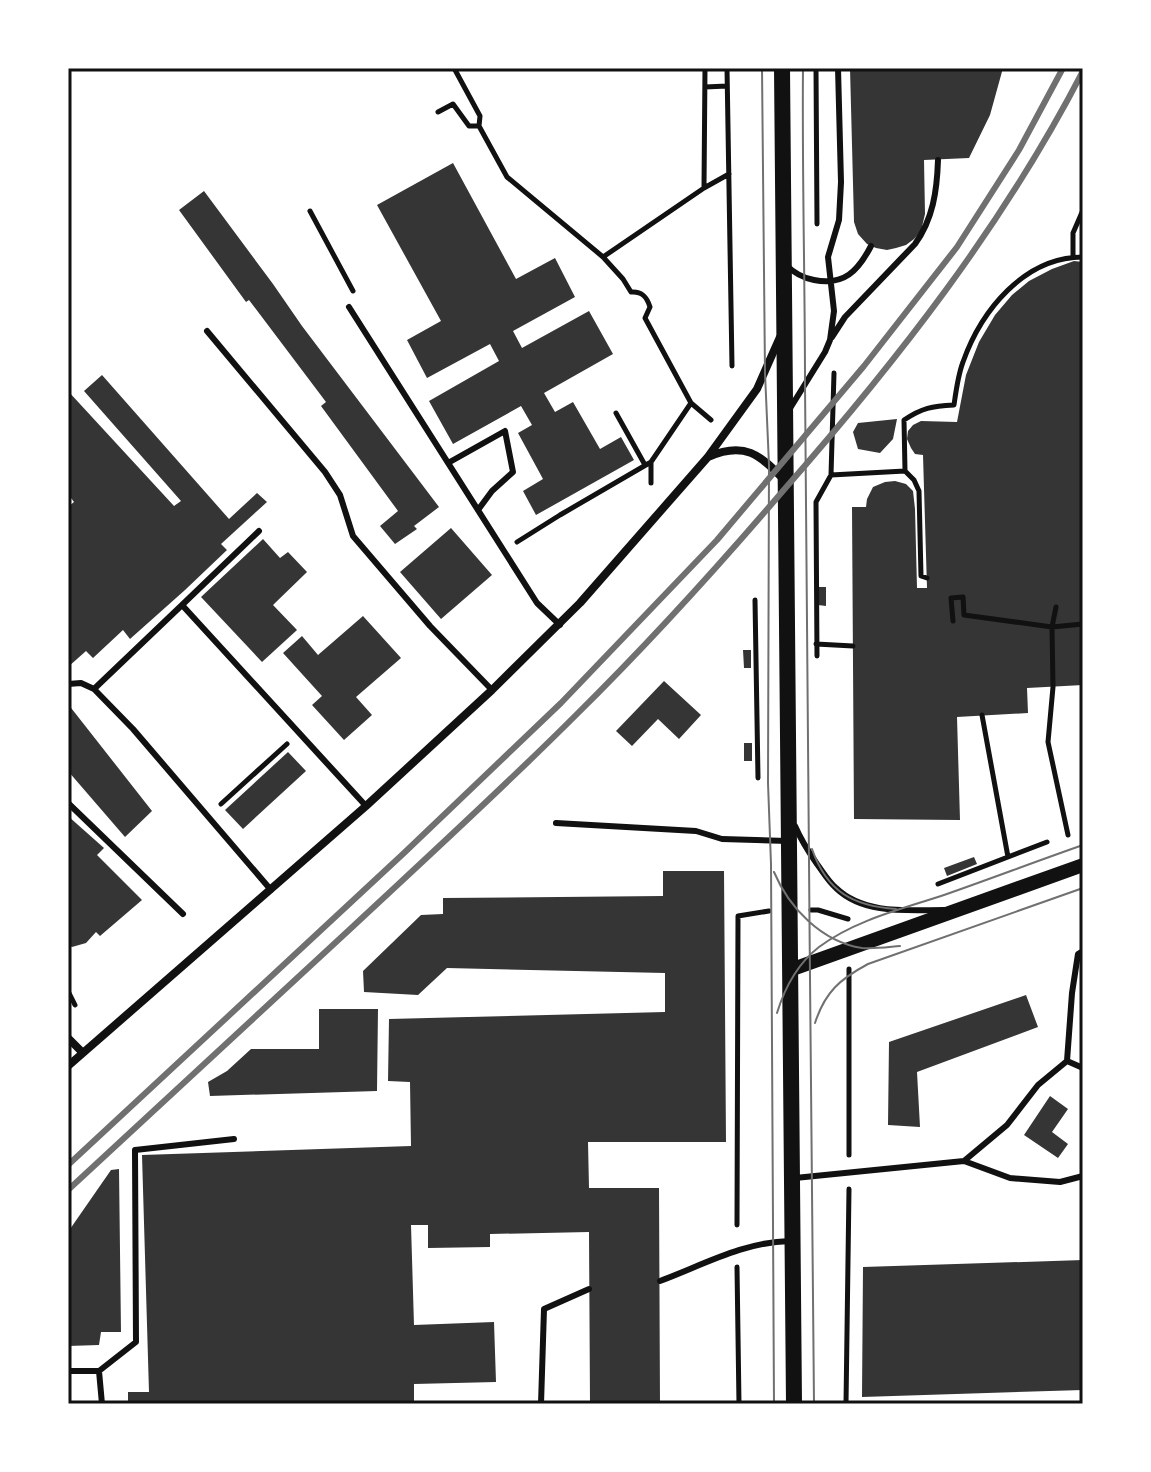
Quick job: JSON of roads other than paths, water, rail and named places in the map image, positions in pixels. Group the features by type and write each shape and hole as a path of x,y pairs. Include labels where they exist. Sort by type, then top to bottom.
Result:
{"main road":[{"path":"782,68 794,1404"}],"street":[{"path":"68,1066 366,806 560,625 707,458 757,389 784,325"},
{"path":"707,458 728,450 743,449 762,459 786,482"},
{"path":"790,970 1083,865"},
{"path":"68,1038 83,1053"}],"lane":[{"path":"830,340 834,311 828,257 839,220 841,182 838,68"},
{"path":"785,417 845,317 925,231 937,185 938,160"},
{"path":"784,262 804,278 832,283 854,271 871,246"},
{"path":"349,307 537,603 560,625"},
{"path":"207,331 325,472 340,495 353,536 430,626 492,690"},
{"path":"448,463 505,431 513,472 492,491 478,510"},
{"path":"94,689 259,531"},
{"path":"182,605 366,806"},
{"path":"68,684 81,683 94,689 133,729 271,890"},
{"path":"68,803 183,914"},
{"path":"788,811 800,839 828,880 852,900 877,908 960,909"},
{"path":"556,823 696,831 722,839 788,841"},
{"path":"964,1161 1007,1125 1038,1085 1067,1061 1072,993 1078,954 1083,951"},
{"path":"1067,1061 1083,1068"},
{"path":"68,1371 99,1371 136,1342 135,1150 234,1139"},
{"path":"793,1178 964,1161 1010,1178 1060,1182 1083,1176"},
{"path":"660,1281 737,1249 793,1241"},
{"path":"541,1404 544,1309 589,1289"},
{"path":"99,1371 102,1404"}],"tram line":[{"path":"762,68 769,465 768,783 774,1404"},
{"path":"803,68 814,1404"},
{"path":"777,1013 798,968 819,947 848,929 1083,845"},
{"path":"812,849 825,876 844,894 867,904 896,909"},
{"path":"774,872 798,910 833,939 862,948 900,946"},
{"path":"815,1023 835,988 868,964 1083,888"}],"railway":[{"path":"68,1165 561,703 717,540 864,366 957,247 1019,150 1063,68"},
{"path":"68,1190 519,771 628,662 706,578 866,393 945,291 1018,184 1083,71"}]}
